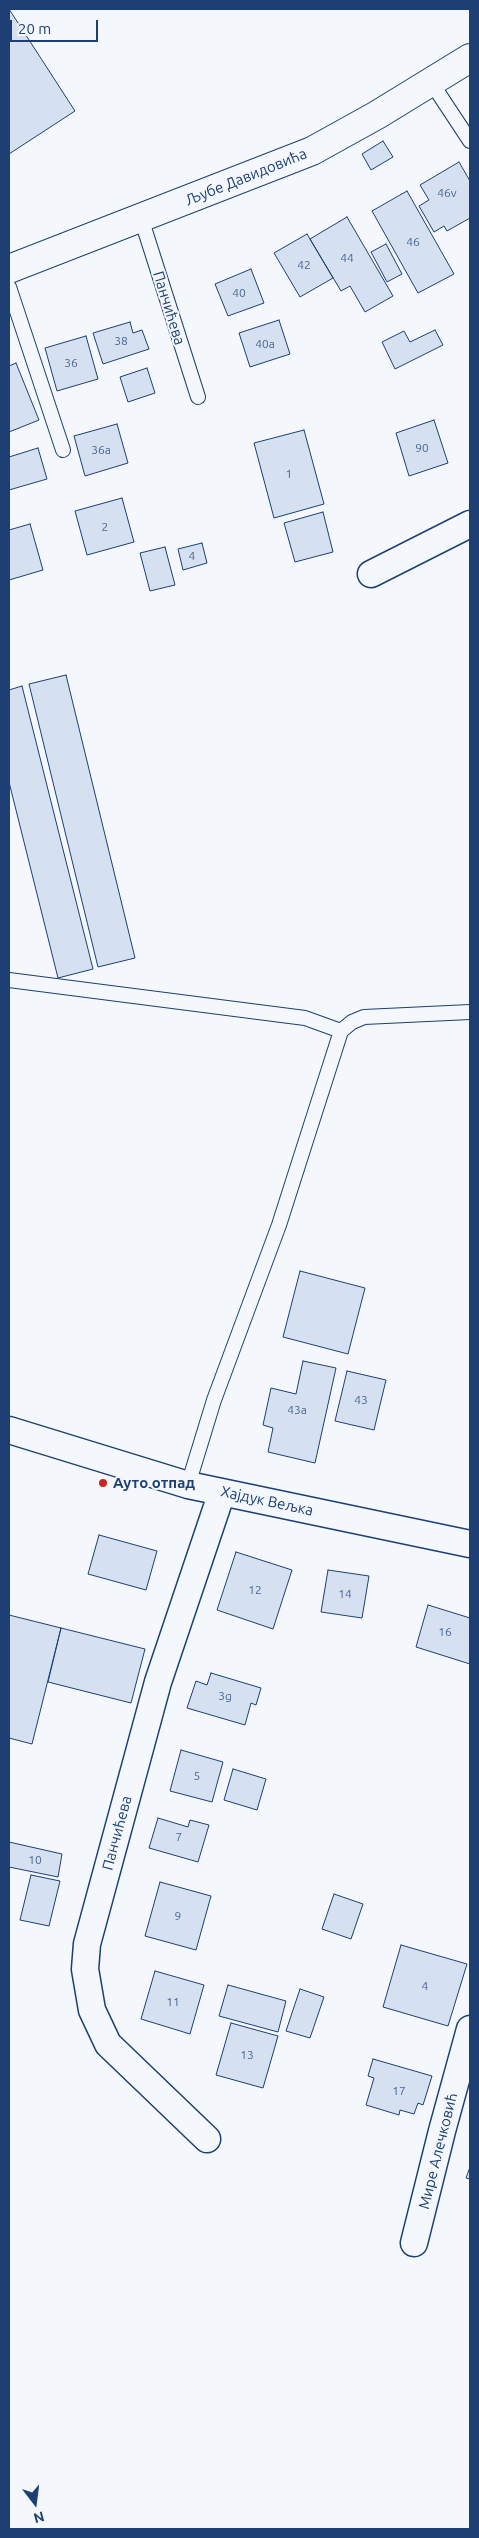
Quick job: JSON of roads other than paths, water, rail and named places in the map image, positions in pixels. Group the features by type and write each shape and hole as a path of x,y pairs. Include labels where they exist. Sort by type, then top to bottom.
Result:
{"main road":[{"name":"Љубе Давидовића","path":"9,269 312,151 377,115 470,58"}],"street":[{"path":"371,574 470,524"},
{"name":"Хајдук Вељка","path":"9,1430 188,1485 470,1544"},
{"name":"Панчићева","path":"207,2139 108,2044 92,2010 85,1969 87,1944 158,1682 222,1492"},
{"name":"Мире Алечковић","path":"414,2243 470,2029"}],"lane":[{"path":"431,82 470,141"},
{"name":"Панчићева","path":"141,218 198,397"},
{"path":"9,287 63,450"},
{"path":"9,980 305,1018 341,1031"},
{"path":"188,1485 214,1400 279,1225 341,1031 352,1022 364,1017 470,1012"}],"place":[{"name":"Ауто отпад","path":"103,1483"}]}
